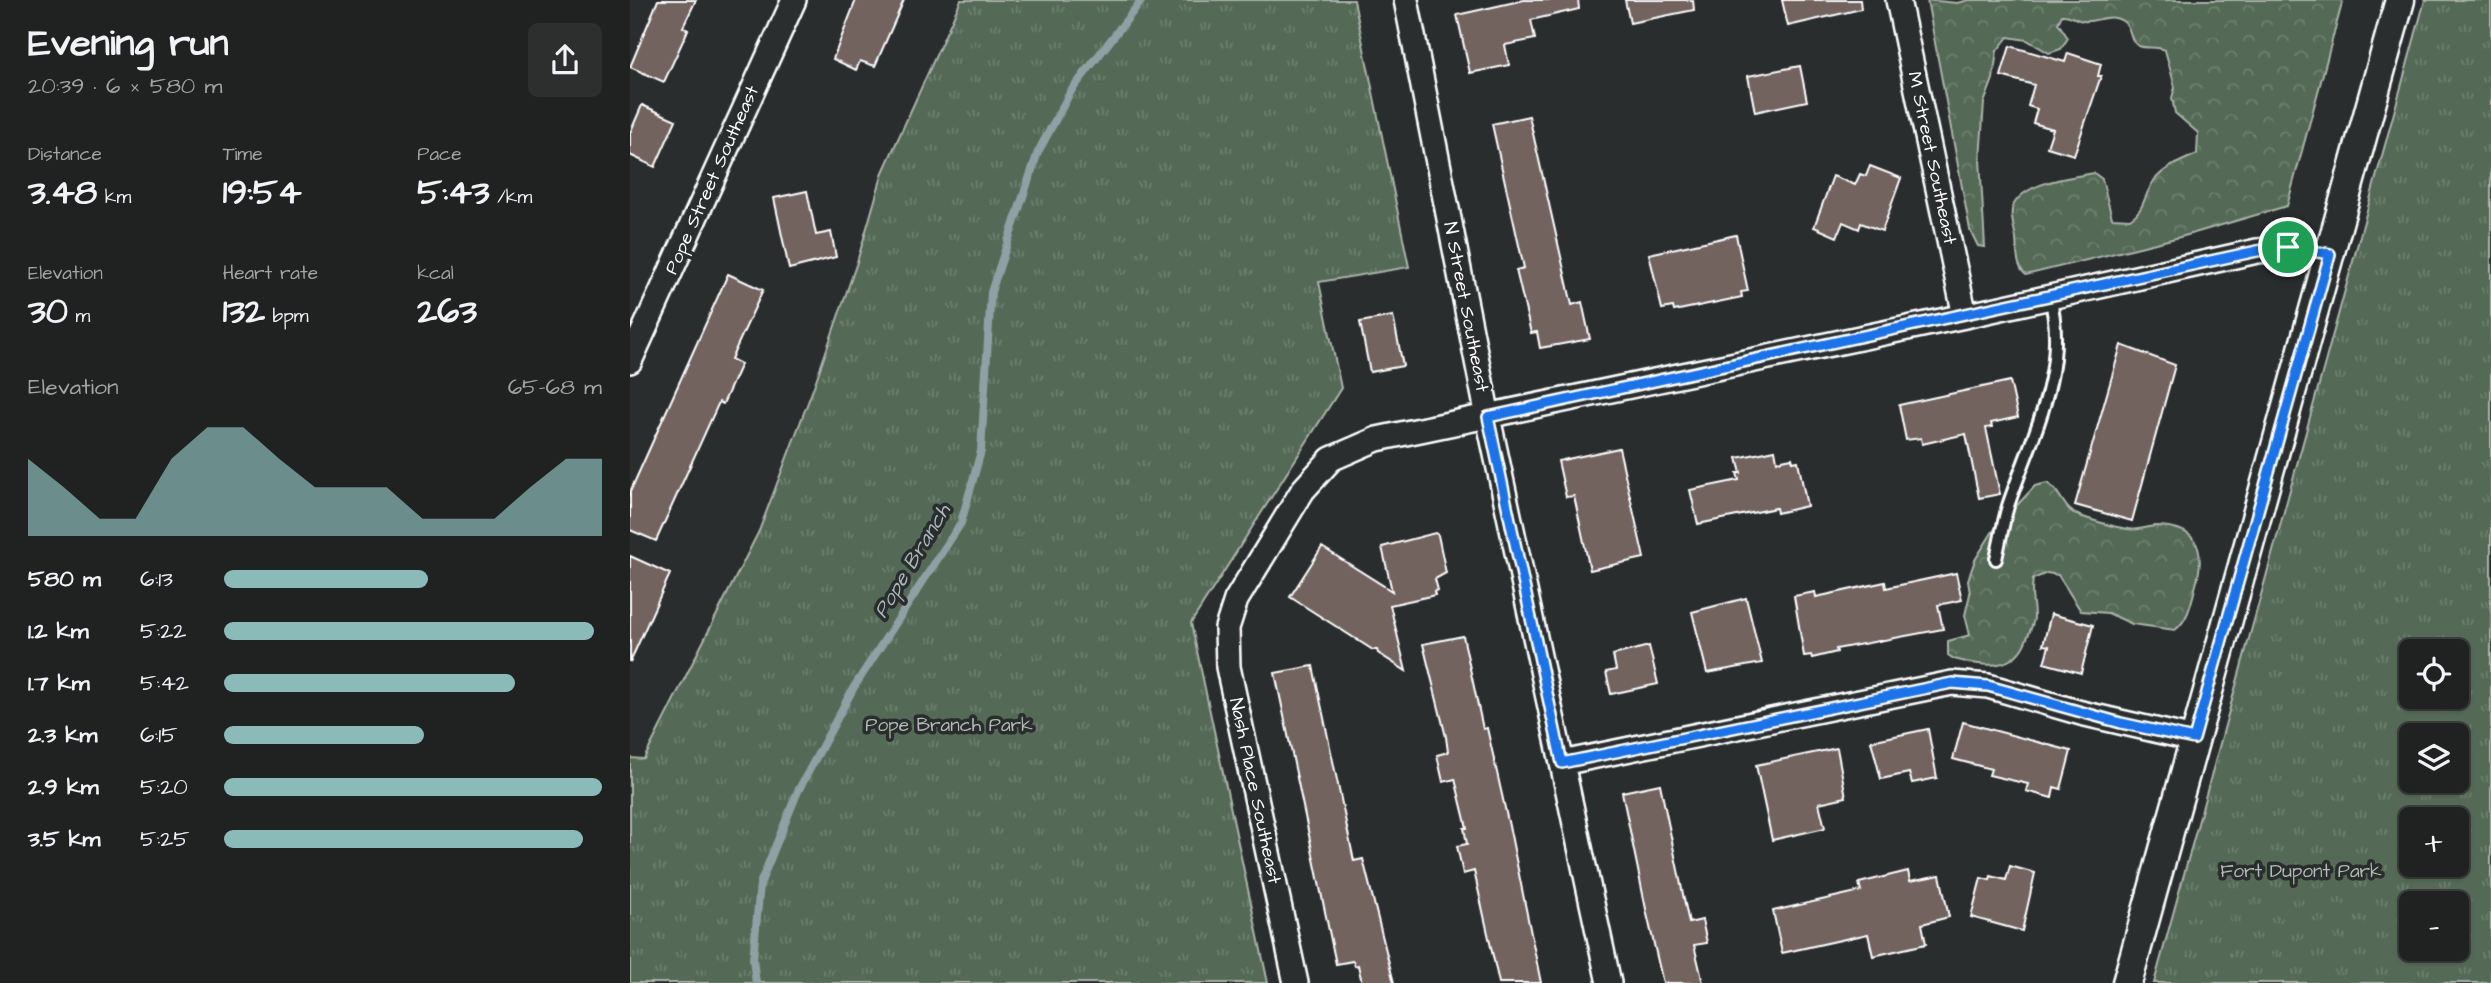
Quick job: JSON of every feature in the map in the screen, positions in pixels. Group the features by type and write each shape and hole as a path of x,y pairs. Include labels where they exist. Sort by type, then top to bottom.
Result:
{"street":[{"name":"Pope Street Southeast","path":"630,360 794,0"},
{"name":"N Street Southeast","path":"1406,0 1488,417 1609,983"},
{"name":"M Street Southeast","path":"1898,0 1965,316"},
{"path":"2127,983 2400,0"},
{"name":"Nash Place Southeast","path":"1296,983 1228,667 1227,628 1236,600 1303,490 1331,459 1377,439 1965,316 2270,248 2310,249 2330,254"},
{"path":"1562,763 1952,683 1988,686 2108,720 2194,739"}],"lane":[{"path":"1996,559 2008,506 2053,376 2057,325 2050,297"}],"green space":[{"name":"Pope Branch Park","path":"961,0 1354,0 1409,267 1319,282 1341,388 1191,623 1268,983 630,983 630,758 644,759 759,531 813,389 857,262 883,172"},
{"path":"1927,0 1957,3 1969,0 2343,0 2287,206 2184,236 2026,275 2019,263 2012,209 2027,191 2049,182 2094,173 2102,179 2112,218 2130,219 2139,211 2158,176 2197,154 2198,133 2175,113 2172,98 2175,87 2165,50 2136,44 2125,23 2120,20 2109,18 2083,21 2062,15 2058,23 2068,38 2061,49 2049,53 2027,40 2008,37 1997,51 1993,79 1984,103 1980,159 1985,247 1978,246 1970,230"},
{"name":"Fort Dupont Park","path":"2425,0 2491,0 2491,983 2154,983"},
{"path":"2047,483 2069,509 2080,516 2134,530 2155,526 2188,534 2194,540 2200,557 2197,581 2187,614 2175,630 2132,624 2108,613 2081,611 2058,575 2047,573 2033,579 2033,622 2022,649 2015,657 2007,662 1987,665 1954,659 1948,655 1948,641 1970,635 1965,615 1970,594 1968,580 1975,560 1993,531 2035,486"}],"building":[{"path":"658,0 696,0 683,27 688,30 664,82 630,67"},
{"path":"856,0 904,0 875,66 860,61 856,70 833,59"},
{"path":"1524,0 1578,0 1579,9 1531,20 1535,39 1505,45 1509,65 1470,73 1457,15"},
{"path":"1625,0 1693,0 1694,10 1630,23"},
{"path":"1782,0 1860,0 1861,9 1788,26"},
{"path":"2010,46 2065,62 2068,53 2101,64 2098,76 2101,76 2074,155 2047,147 2053,129 2033,123 2037,109 2028,106 2034,85 2001,76"},
{"path":"1800,66 1807,101 1755,112 1748,76"},
{"path":"642,105 676,120 655,167 630,155 630,133"},
{"path":"1529,116 1572,305 1582,302 1590,339 1540,348 1537,332 1531,333 1516,270 1524,268 1492,124"},
{"path":"1870,166 1901,178 1882,231 1861,223 1859,229 1843,222 1837,237 1814,227 1833,176 1855,185 1860,174 1866,176"},
{"path":"807,191 816,235 831,232 836,257 789,269 774,198"},
{"path":"1736,235 1748,291 1741,292 1742,297 1674,311 1673,307 1662,309 1649,254"},
{"path":"728,274 763,290 731,359 741,364 723,404 719,402 656,541 630,530 630,492"},
{"path":"1393,316 1403,366 1370,372 1360,322"},
{"path":"2121,345 2175,365 2132,521 2075,505"},
{"path":"2010,381 2018,417 1991,423 1992,427 1986,428 2000,494 1979,498 1966,434 1922,444 1921,438 1906,440 1899,405"},
{"path":"1619,448 1644,558 1590,570 1574,496 1566,497 1558,461"},
{"path":"1775,450 1777,461 1792,458 1793,462 1798,461 1807,506 1777,513 1776,508 1698,524 1690,490 1739,480 1737,473 1741,473 1737,458"},
{"path":"1435,533 1438,535 1446,573 1435,579 1438,590 1434,591 1435,595 1390,605 1406,671 1377,650 1290,597 1322,547 1392,591 1382,547"},
{"path":"630,556 670,574 630,662"},
{"path":"1956,573 1962,600 1938,605 1943,629 1836,649 1837,652 1812,658 1811,655 1804,656 1794,596 1815,592 1816,597 1885,582 1886,588"},
{"path":"1746,598 1762,663 1707,673 1692,612"},
{"path":"2051,614 2093,625 2081,673 2044,663 2049,646 2043,645"},
{"path":"1463,636 1483,729 1487,728 1541,983 1499,983 1474,871 1463,874 1457,846 1467,844 1464,828 1467,828 1455,779 1443,782 1437,755 1448,752 1446,737 1423,644"},
{"path":"1649,646 1658,684 1611,694 1606,672 1616,670 1613,655"},
{"path":"1313,666 1354,861 1363,859 1394,983 1362,983 1358,965 1355,966 1353,961 1336,964 1275,673"},
{"path":"1963,722 2071,751 2061,789 2054,787 2052,798 2026,791 2028,784 1989,775 1991,769 1953,759"},
{"path":"1928,729 1937,778 1912,783 1909,773 1881,779 1871,741"},
{"path":"1837,748 1846,797 1819,803 1825,828 1772,840 1756,765"},
{"path":"1660,784 1689,923 1702,920 1707,943 1694,945 1703,983 1663,983 1647,914 1622,792"},
{"path":"2010,866 2035,873 2022,931 1971,917 1981,878 1990,880 1991,876 2006,880"},
{"path":"1908,871 1910,881 1940,875 1949,917 1922,924 1926,944 1873,956 1868,934 1782,953 1773,911 1861,891 1859,883"}],"waterway":[{"name":"Pope Branch","path":"756,983 753,959 760,884 798,791 854,687 961,523 981,451 991,292 1038,152 1071,91 1142,0"}],"route":[{"path":"2288,247 2330,254 2194,739 1964,682 1928,685 1562,763 1488,417 2270,248 2288,247"}]}
